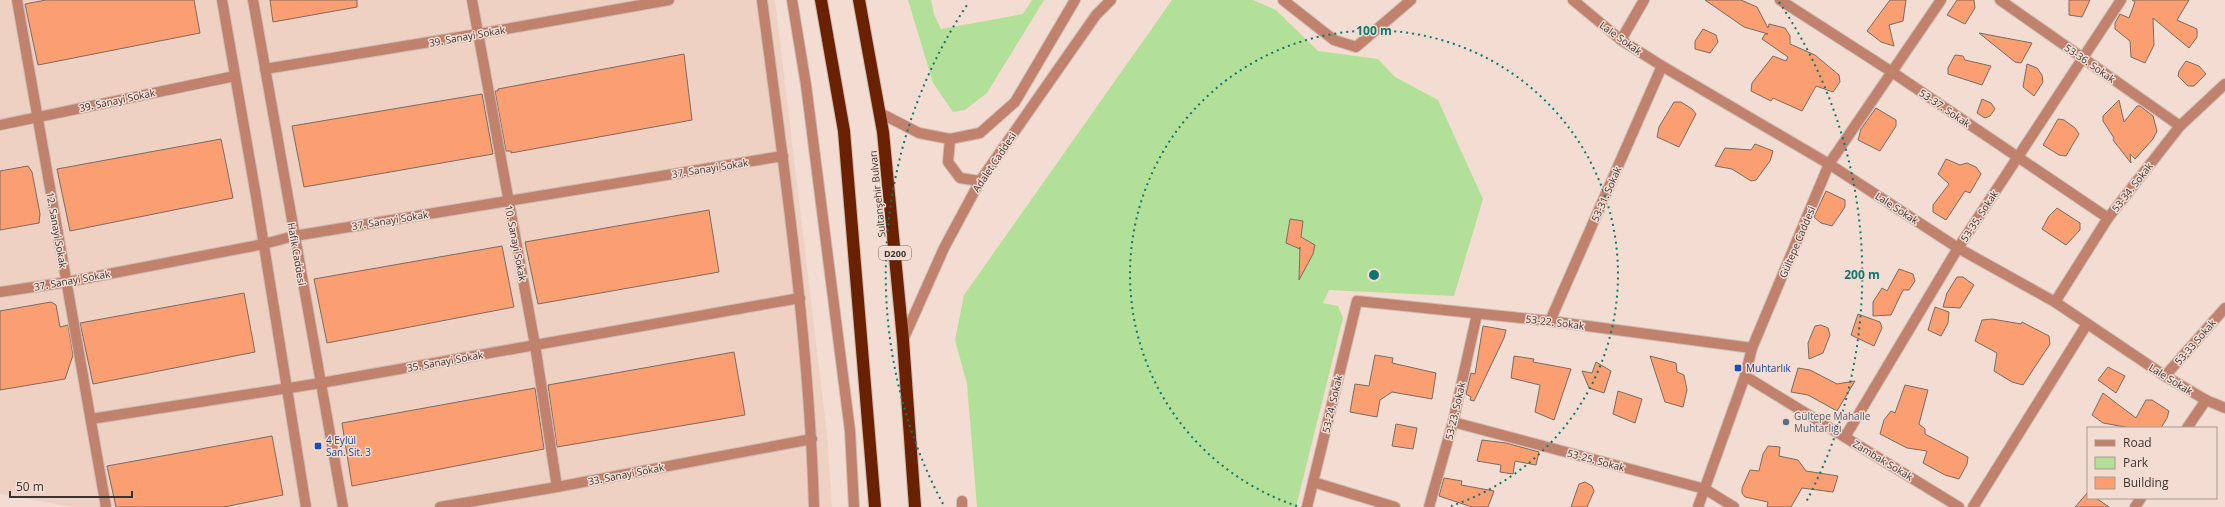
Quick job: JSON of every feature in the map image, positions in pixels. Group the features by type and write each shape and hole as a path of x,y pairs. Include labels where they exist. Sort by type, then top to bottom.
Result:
{"highway":[{"path":"822,0 844,131 875,507"},
{"name":"Sultanşehir Bulvarı","path":"859,0 880,114 903,340 914,507"}],"street":[{"name":"12. Sanayi Sokak","path":"17,0 106,507"},
{"path":"222,0 264,244 306,507"},
{"name":"Hafik Caddesi","path":"253,0 343,507"},
{"name":"10. Sanayi Sokak","path":"472,0 507,201 535,345 558,487"},
{"name":"39. Sanayi Sokak","path":"265,69 478,34 669,0"},
{"path":"762,0 800,298 812,439 814,507"},
{"path":"792,0 806,84 850,431 854,507"},
{"path":"880,114 919,133 950,139 980,133 1015,102 1075,0"},
{"name":"Adalet Caddesi","path":"903,340 944,248 980,181 1096,15 1110,0"},
{"path":"1283,0 1334,40 1356,48 1411,0"},
{"name":"Lale Sokak","path":"1573,0 1621,40 1662,66 1829,164 1958,248 2055,302 2165,376 2206,400 2225,408"},
{"path":"1621,40 1644,0"},
{"name":"53-37. Sokak","path":"1780,0 1892,72 2108,218"},
{"name":"Gültepe Caddesi","path":"1698,507 1745,376 1752,348 1829,164 1941,0"},
{"name":"53-36. Sokak","path":"2000,0 2180,126"},
{"name":"53-35. Sokak","path":"1845,437 1958,248 2121,0"},
{"name":"53-31. Sokak","path":"1550,321 1662,66"},
{"name":"39. Sanayi Sokak","path":"0,125 235,76"},
{"name":"53-34. Sokak","path":"2055,302 2108,218 2180,126 2225,84"},
{"path":"950,139 948,162 960,178 980,181"},
{"name":"37. Sanayi Sokak","path":"0,292 67,282 264,244 294,236 782,156"},
{"name":"35. Sanayi Sokak","path":"91,419 321,383 800,298"},
{"name":"53-22. Sokak","path":"1357,301 1550,321 1752,348"},
{"name":"53-24. Sokak","path":"1307,507 1357,301"},
{"name":"53-33 Sokak","path":"2165,376 2225,308"},
{"name":"53-23. Sokak","path":"1429,507 1453,422 1477,314"},
{"path":"1973,507 2087,324"},
{"name":"Zambak Sokak","path":"1745,376 1959,507"},
{"path":"2188,427 2206,400"},
{"name":"53-25. Sokak","path":"1453,422 1705,489 1734,507"},
{"name":"33. Sanayi Sokak","path":"440,507 558,487 812,439"},
{"path":"1313,482 1395,507"}],"shaded area":[{"path":"0,0 775,0 827,434 832,507 73,507 0,494"}],"green space":[{"path":"908,0 931,0 934,14 941,29 1023,14 1032,0 1044,0 987,93 965,110 953,112 933,83"},
{"path":"1172,0 1253,0 1276,10 1318,51 1378,59 1395,77 1438,100 1483,199 1454,296 1329,290 1323,303 1338,306 1343,318 1296,507 977,507 967,384 955,340 964,295"}],"building":[{"path":"46,0 194,0 200,33 38,65 25,4"},
{"path":"270,0 357,0 357,7 273,22"},
{"path":"1705,0 1741,0 1757,7 1768,28 1769,24 1785,28 1790,36 1790,44 1815,55 1839,75 1840,82 1833,92 1816,86 1802,111 1773,98 1771,101 1751,91 1752,83 1773,56 1786,61 1788,57 1762,39 1765,34 1768,34 1744,27"},
{"path":"1890,0 1906,0 1903,21 1889,25 1894,46 1881,42 1867,31"},
{"path":"1957,0 1974,0 1975,8 1965,24 1947,15"},
{"path":"2069,0 2090,0 2082,17 2069,15"},
{"path":"2132,0 2189,0 2177,20 2197,29 2197,37 2189,48 2153,18 2154,45 2145,63 2131,57 2130,41 2115,29 2115,23 2120,14 2129,18 2135,2"},
{"path":"1703,29 1716,35 1718,42 1710,53 1695,49 1695,41"},
{"path":"1979,33 2032,43 2021,63 2015,62"},
{"path":"684,54 692,120 511,153 511,151 506,151 495,91 498,91 498,89"},
{"path":"1955,55 1963,56 1965,60 1991,66 1982,85 1948,74 1948,68"},
{"path":"2186,61 2199,66 2206,74 2194,86 2188,86 2178,76 2179,71"},
{"path":"2027,64 2037,68 2042,75 2043,82 2034,96 2023,87"},
{"path":"482,94 493,154 304,187 292,126"},
{"path":"1982,99 1991,103 1995,109 1990,116 1985,118 1977,113"},
{"path":"2119,100 2124,122 2137,106 2140,106 2153,116 2157,131 2153,139 2135,159 2130,154 2131,163 2113,140 2114,138 2103,121 2103,116"},
{"path":"1674,102 1681,102 1692,109 1696,114 1679,147 1657,137 1659,127"},
{"path":"1876,108 1896,120 1896,126 1880,151 1858,140 1861,129"},
{"path":"2058,119 2064,120 2075,128 2079,134 2066,156 2059,155 2043,145"},
{"path":"221,139 233,198 70,231 57,169"},
{"path":"1755,144 1773,151 1770,161 1756,180 1751,181 1732,169 1715,166 1725,148 1751,150"},
{"path":"1946,159 1960,165 1967,163 1976,167 1981,174 1970,193 1965,191 1946,220 1933,212 1933,205 1949,184 1938,174"},
{"path":"28,166 32,172 40,214 39,223 0,230 0,171"},
{"path":"1826,191 1845,200 1845,207 1832,226 1821,223 1814,217"},
{"path":"2057,208 2080,223 2080,230 2066,245 2042,229 2049,216"},
{"path":"709,210 719,272 538,304 525,242"},
{"path":"1290,219 1303,221 1301,237 1315,245 1313,254 1299,280 1300,249 1286,243"},
{"path":"502,246 514,307 327,343 314,279"},
{"path":"1899,269 1913,274 1915,281 1909,290 1903,290 1891,315 1873,316 1873,302 1882,288 1887,291"},
{"path":"1957,277 1963,277 1974,285 1960,308 1943,307 1947,293"},
{"path":"244,293 255,352 93,384 80,323"},
{"path":"51,302 56,305 60,327 68,325 73,355 65,379 0,390 0,311"},
{"path":"1935,307 1949,312 1948,323 1941,336 1928,330"},
{"path":"1858,314 1880,322 1882,328 1874,346 1851,335"},
{"path":"1992,319 2021,324 2022,322 2049,336 2050,344 2023,385 2012,382 1994,371 1997,353 1975,341 1982,320"},
{"path":"1821,325 1828,328 1830,335 1823,353 1809,359 1808,343 1815,326"},
{"path":"1483,326 1506,330 1504,338 1474,401 1470,400 1471,397 1466,394 1471,373 1475,374"},
{"path":"734,352 745,415 557,447 548,385"},
{"path":"1375,355 1393,358 1392,363 1436,373 1432,399 1392,392 1380,400 1377,417 1350,412 1355,384 1369,386"},
{"path":"1514,356 1534,359 1533,362 1571,369 1554,420 1535,412 1540,385 1511,378"},
{"path":"1650,356 1676,363 1677,372 1684,375 1687,390 1683,407 1665,402"},
{"path":"1596,362 1611,371 1604,393 1589,388 1582,371 1592,373"},
{"path":"2108,367 2125,376 2116,393 2098,380"},
{"path":"1798,368 1810,370 1837,384 1855,381 1837,411 1808,395 1791,392"},
{"path":"1905,385 1928,390 1919,424 1925,429 1925,434 1968,457 1967,464 1959,479 1945,475 1923,463 1927,451 1907,448 1880,434 1884,420 1891,411 1895,413"},
{"path":"535,388 544,449 352,486 342,423"},
{"path":"1618,391 1642,399 1635,423 1613,414"},
{"path":"2103,393 2136,418 2146,400 2152,400 2169,411 2162,427 2125,427 2103,423 2092,415"},
{"path":"1396,424 1417,428 1413,449 1392,446"},
{"path":"272,436 283,495 224,507 116,507 107,466"},
{"path":"1482,440 1506,443 1539,452 1536,465 1515,461 1513,474 1500,472 1501,465 1477,461"},
{"path":"1768,446 1780,447 1779,456 1798,460 1806,471 1838,476 1833,492 1802,488 1791,507 1767,507 1768,502 1745,497 1742,493 1742,488 1750,470 1759,471 1763,454"},
{"path":"1444,478 1462,481 1461,485 1494,491 1488,507 1472,507 1439,496"},
{"path":"1585,482 1592,486 1594,491 1587,507 1571,507 1579,484"},
{"path":"2087,493 2087,499 2097,499 2109,507 2075,507"}],"place":[{"name":"Muhtarlık","path":"1738,368"},
{"name":"Gültepe Mahalle Muhtarlığı","path":"1786,422"},
{"name":"4 Eylül San. Sit. 3","path":"318,446"}]}
